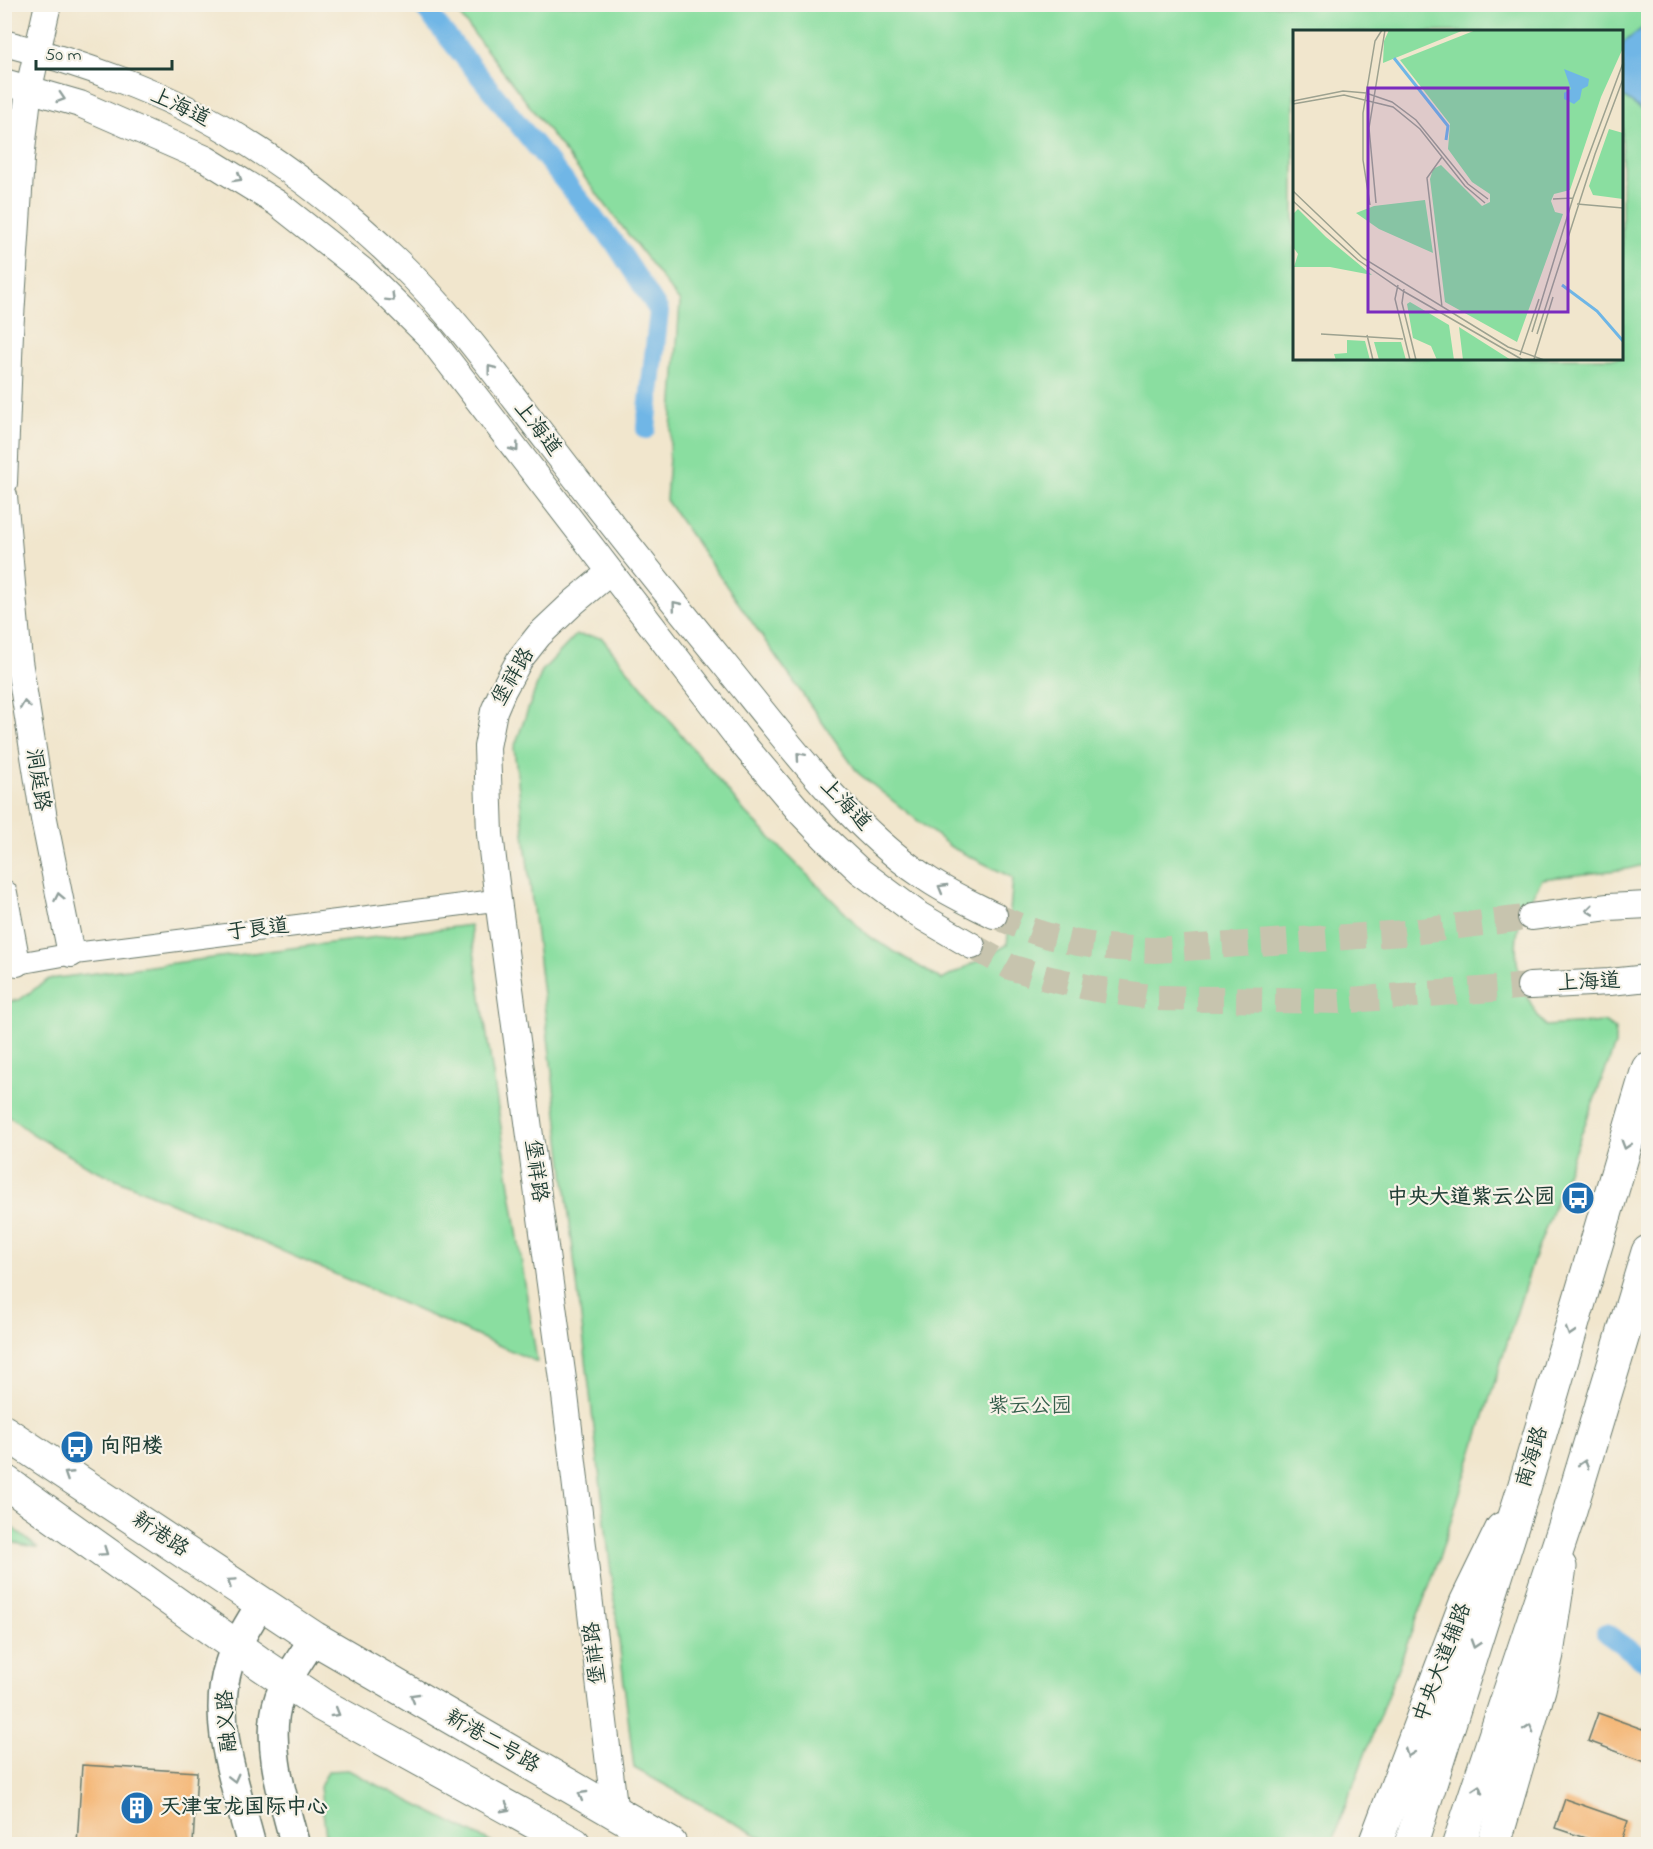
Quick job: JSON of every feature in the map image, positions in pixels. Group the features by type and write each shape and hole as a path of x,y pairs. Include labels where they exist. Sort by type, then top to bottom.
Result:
{"main road":[{"name":"南海路","path":"1411,1845 1524,1488 1648,1069"},
{"path":"1459,1845 1567,1520 1648,1252"},
{"name":"新港路","path":"4,1432 314,1638"},
{"path":"4,1481 286,1682 350,1722 574,1845"},
{"name":"中央大道辅路","path":"1375,1845 1466,1603 1481,1568 1524,1488"},
{"path":"1494,1845 1542,1678 1567,1520"},
{"name":"融义路","path":"251,1845 225,1741 225,1680 236,1646 261,1603"},
{"name":"新港二号路","path":"314,1638 670,1845"},
{"path":"295,1845 279,1777 274,1741 275,1716 286,1682 314,1638"}],"street":[{"path":"4,483 16,214 29,88 48,4"},
{"name":"上海道","path":"4,43 37,51 129,85 198,114 230,132 299,178 332,203 390,254 438,303 468,339 630,548 829,789 876,837 920,874 994,915"},
{"name":"上海道","path":"4,82 80,104 206,159 277,202 363,271 429,336 742,743 825,838 860,871 895,898 972,946"},
{"name":"洞庭路","path":"4,496 20,672 44,819 71,954"},
{"name":"堡祥路","path":"610,572 574,602 539,636 520,659 494,711 487,747 490,834 563,1375 615,1814"},
{"path":"4,893 11,965"},
{"name":"于良道","path":"11,965 71,954 498,900"},
{"path":"1531,917 1608,907 1648,905"},
{"name":"上海道","path":"1530,986 1648,978"}],"green space":[{"name":"紫云公园","path":"452,5 1648,5 1648,864 1627,869 1542,879 1520,923 1516,956 1521,981 1531,1004 1545,1026 1604,1022 1615,1029 1615,1045 1532,1264 1437,1565 1331,1844 773,1844 634,1768 514,748 542,671 576,635 601,637 745,812 868,936 942,980 1007,945 1013,878 951,847 858,773 666,500 680,302"},
{"path":"470,925 537,1362 91,1168 31,1133 5,1113 5,1002 19,1000 49,979"},
{"path":"5,1522 38,1548 5,1541"},
{"path":"348,1770 494,1844 327,1844 320,1787 328,1771"}],"water":[{"path":"1648,24 1648,114 1623,97 1623,43"}],"building":[{"path":"1598,1713 1648,1731 1648,1763 1588,1741"},
{"name":"天津宝龙国际中心","path":"82,1765 197,1772 193,1844 77,1844"},
{"path":"1565,1799 1628,1821 1620,1844 1603,1844 1555,1828"}],"waterway":[{"path":"421,4 616,245 659,311 646,429"},
{"path":"1606,1633 1648,1663"}],"tunnel":[{"path":"994,915 1035,932 1073,942 1155,950 1404,933 1531,917"},
{"path":"972,946 1010,967 1046,978 1096,989 1157,998 1338,1001 1530,986"}],"place":[{"name":"中央大道紫云公园","path":"1578,1198"},
{"name":"向阳楼","path":"77,1447"},
{"name":"天津宝龙国际中心","path":"137,1808"}]}
